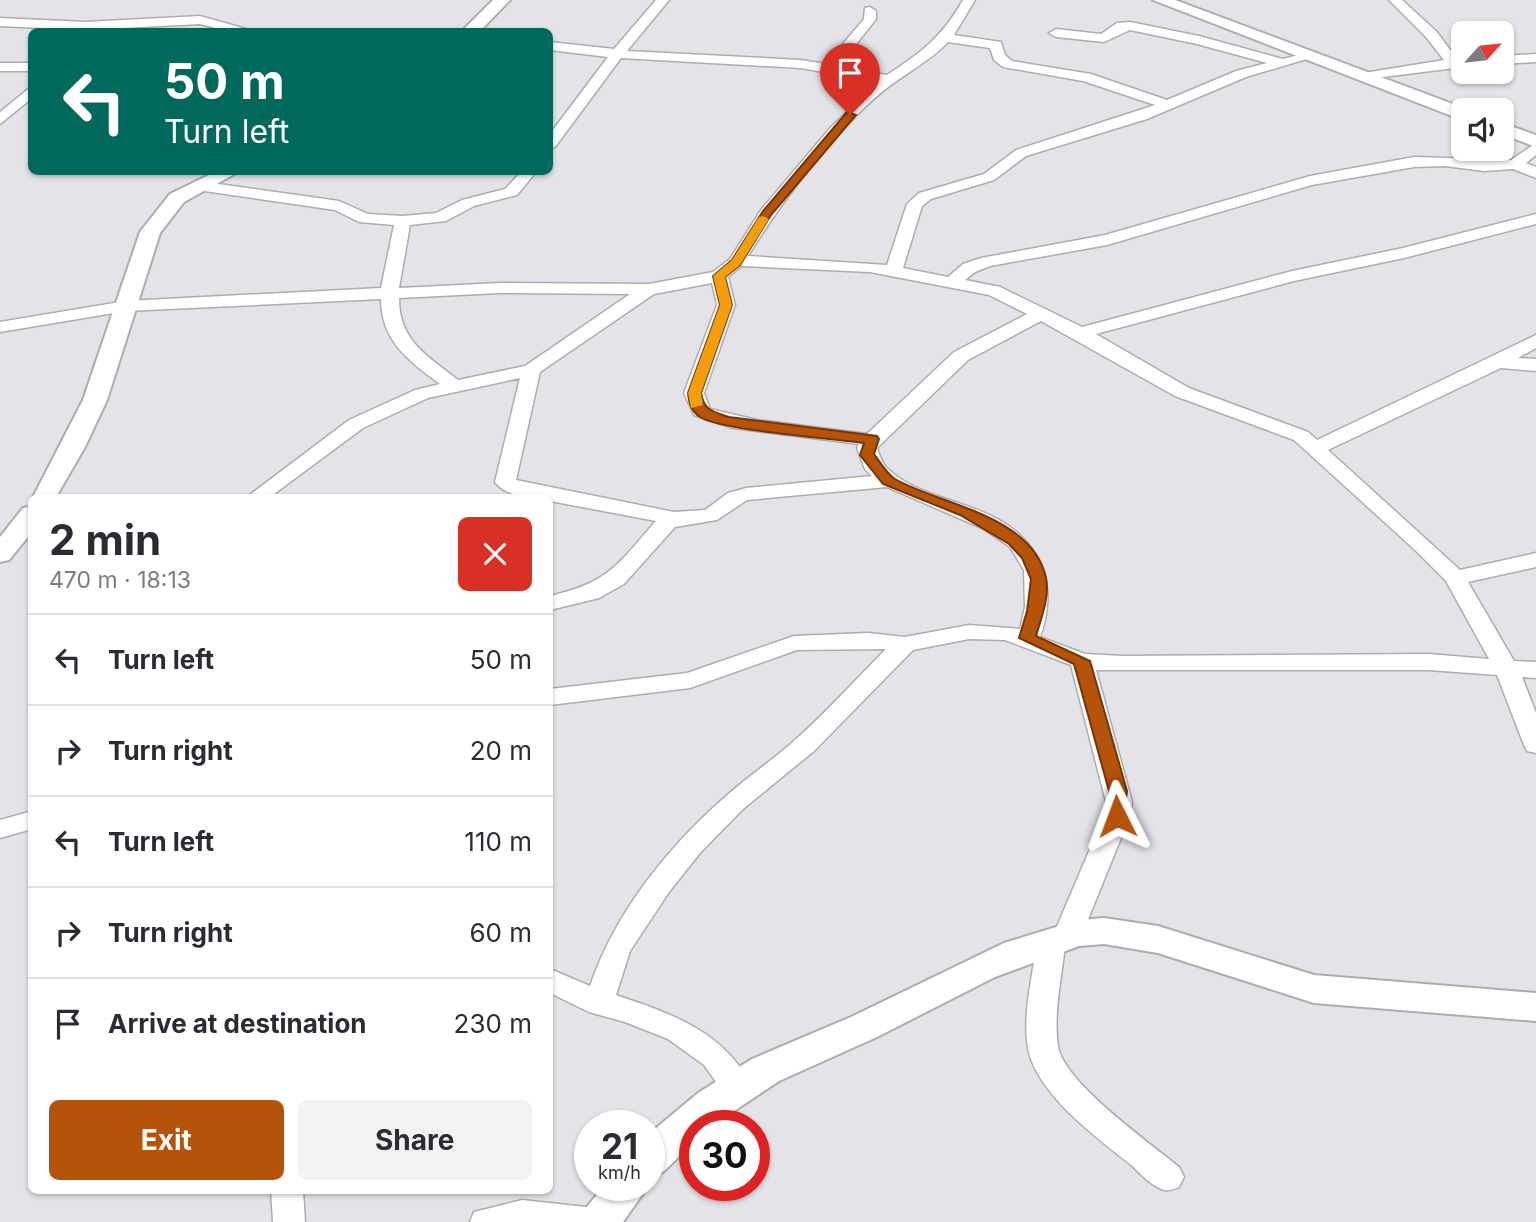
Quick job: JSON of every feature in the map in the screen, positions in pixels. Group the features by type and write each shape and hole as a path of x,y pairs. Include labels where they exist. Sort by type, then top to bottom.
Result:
{"street":[{"path":"473,28 502,0"},
{"path":"557,124 663,0"},
{"path":"0,327 126,306 500,288 649,289 679,286 719,276 737,261 767,213 797,175 865,99 910,68 944,38 961,18 970,0"},
{"path":"1161,0 1451,110"},
{"path":"1395,0 1451,54"},
{"path":"831,67 870,19 870,11"},
{"path":"92,28 202,15 239,28"},
{"path":"0,22 71,28"},
{"path":"1056,33 1104,38 1122,26 1134,26 1199,40 1280,63"},
{"path":"944,38 996,45 999,57 1008,64 1086,77 1167,105"},
{"path":"553,46 617,54 831,67 890,80"},
{"path":"894,271 915,204 925,196 989,177 1011,158 1028,150 1167,105 1228,78 1310,56"},
{"path":"1514,59 1536,58"},
{"path":"1364,77 1451,64"},
{"path":"0,67 28,67"},
{"path":"0,97 28,93"},
{"path":"0,120 28,93"},
{"path":"1514,133 1536,141"},
{"path":"1515,164 1536,148"},
{"path":"953,282 969,268 987,262 1107,240 1310,181 1423,161 1483,166 1515,164 1536,173"},
{"path":"45,494 73,447 95,400 150,232 177,198 221,175"},
{"path":"197,186 339,206 370,220 402,221 440,218 468,203 511,192 526,175"},
{"path":"1080,333 1292,276 1404,253 1536,219"},
{"path":"402,221 389,293 390,314 404,345 416,359 453,386"},
{"path":"737,261 894,271 994,291 1080,333 1170,386 1286,429 1316,448 1422,544 1455,578 1507,669 1536,745"},
{"path":"719,276 726,305 694,393 696,405 701,411 727,421 872,439"},
{"path":"261,494 356,424 422,394 531,370 649,289"},
{"path":"888,481 867,455 872,439 961,356 1040,314"},
{"path":"1316,448 1498,362 1536,340"},
{"path":"1498,362 1536,365"},
{"path":"531,370 505,482 514,488 546,494"},
{"path":"553,495 675,518 710,516 735,497 746,494 888,481 987,522 1023,548 1039,579 1028,638"},
{"path":"4,545 28,518"},
{"path":"553,602 591,593 616,579 662,526 675,518"},
{"path":"1455,578 1536,560"},
{"path":"553,697 668,685 708,675 766,650 794,643 868,639 905,644 969,632 1008,633 1028,638 1082,661 1163,664 1429,662 1536,670"},
{"path":"599,1004 617,949 659,885 691,846 734,803 805,745 905,644"},
{"path":"1082,661 1119,802 1117,816 1059,937 1043,1049 1050,1067 1075,1098 1168,1177"},
{"path":"0,829 28,822"},
{"path":"665,1144 687,1123 737,1087 947,985 1059,937 1104,931 1156,939 1280,982 1314,989 1536,1007"},
{"path":"553,981 599,1004 661,1024 703,1046 722,1063 737,1087"},
{"path":"286,1194 289,1222"},
{"path":"599,1222 616,1201"},
{"path":"486,1222 522,1214 586,1222"}],"slow traffic":[{"path":"696,405 694,393 726,305 719,285 719,276 736,262 763,219"}],"route":[{"path":"850,115 767,213 736,262 719,276 719,285 726,305 694,393 696,405 705,414 727,421 872,439 867,455 877,471 888,481 987,522 1023,548 1039,579 1028,638 1082,661 1118,791 1117,816"}]}
